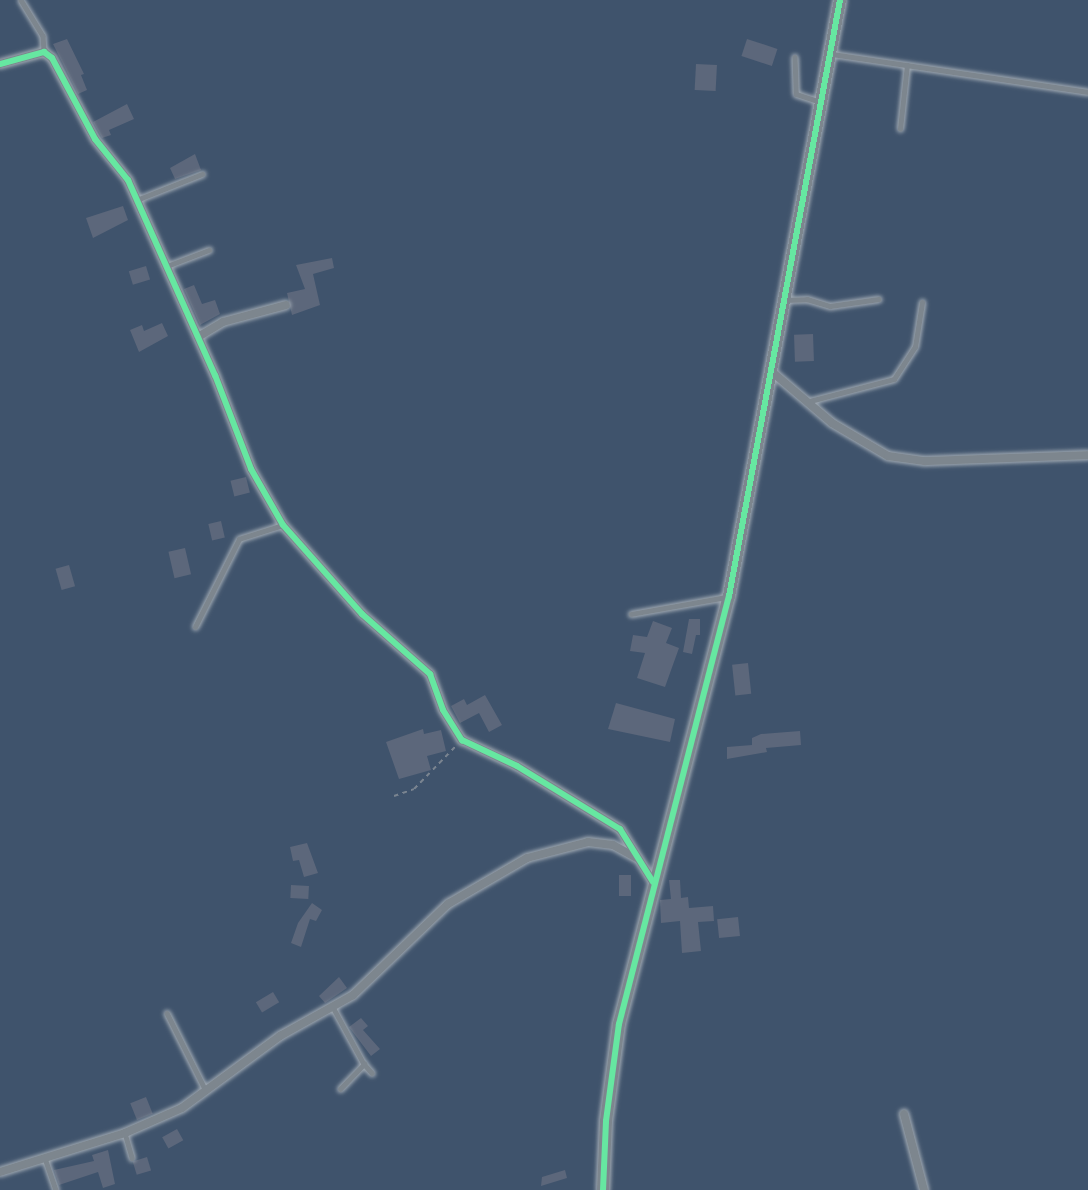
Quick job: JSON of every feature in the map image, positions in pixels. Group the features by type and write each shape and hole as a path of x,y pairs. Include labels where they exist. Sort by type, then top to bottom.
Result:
{"street":[{"path":"603,1190 610,1071 653,882 729,596 782,300 840,0"},
{"path":"0,64 44,52 52,58 75,94 101,148 139,199 251,469 283,525 362,614 430,674 447,717 462,740 517,766 620,829 631,842 636,858 653,882"},
{"path":"198,337 223,322 286,305"},
{"path":"771,371 804,403 888,456 925,461 1088,455"},
{"path":"0,1172 45,1161 125,1133 182,1108 280,1036 334,1009 448,904 527,858 588,842 613,845 636,858"},
{"path":"904,1114 924,1190"}],"lane":[{"path":"21,0 42,36 44,52"},
{"path":"828,54 1088,92"},
{"path":"795,57 796,94 821,102"},
{"path":"900,129 907,65"},
{"path":"139,199 202,174"},
{"path":"167,266 209,250"},
{"path":"782,300 807,299 830,306 879,299"},
{"path":"804,403 894,379 915,347 922,303"},
{"path":"195,627 239,539 283,525"},
{"path":"631,614 729,596"},
{"path":"334,1009 363,1064 372,1073"},
{"path":"167,1012 206,1091"},
{"path":"340,1089 363,1064"},
{"path":"125,1133 132,1158"},
{"path":"45,1161 56,1190"}],"path":[{"path":"394,796 414,789 462,740"}],"building":[{"path":"67,39 84,74 81,75 87,90 78,94 53,44"},
{"path":"747,39 777,49 772,66 741,56"},
{"path":"696,64 717,65 716,91 695,90"},
{"path":"127,104 134,119 109,130 111,135 102,138 93,122"},
{"path":"195,154 201,170 175,179 170,168"},
{"path":"123,206 128,220 93,238 86,218"},
{"path":"332,258 334,268 313,274 320,305 292,315 287,293 305,289 296,265"},
{"path":"146,266 150,279 133,285 129,271"},
{"path":"194,285 202,304 215,300 220,314 200,325 184,289"},
{"path":"162,323 168,336 139,352 130,330 142,325 144,331"},
{"path":"813,334 814,361 795,362 794,335"},
{"path":"246,477 250,493 234,496 230,481"},
{"path":"221,521 225,538 212,540 208,524"},
{"path":"185,548 191,574 175,578 168,552"},
{"path":"69,565 75,586 62,590 56,569"},
{"path":"689,619 700,619 700,635 696,635 692,654 683,652"},
{"path":"653,621 672,628 666,643 679,648 665,687 637,678 645,653 630,651 633,635 647,637"},
{"path":"748,663 751,694 735,696 732,665"},
{"path":"485,695 502,725 489,732 479,713 460,723 451,706 464,699 467,705"},
{"path":"616,703 675,719 670,742 608,729"},
{"path":"423,729 424,734 441,730 446,751 427,756 431,770 399,779 386,742"},
{"path":"800,731 801,745 766,748 767,752 727,759 727,747 752,745 752,738 761,734"},
{"path":"307,843 318,873 304,877 299,860 293,861 290,847"},
{"path":"619,875 631,875 631,896 619,896"},
{"path":"669,880 680,880 681,898 688,897 689,908 713,906 714,921 698,922 701,951 682,953 680,921 661,923 660,900 671,899"},
{"path":"291,885 309,886 308,899 290,898"},
{"path":"312,903 322,910 316,921 310,919 301,947 291,943 298,923"},
{"path":"738,917 740,936 719,938 717,919"},
{"path":"339,977 347,988 325,1003 319,996"},
{"path":"273,992 279,1002 262,1013 256,1002"},
{"path":"361,1018 368,1026 363,1030 380,1049 371,1056 349,1027"},
{"path":"146,1097 153,1114 137,1120 130,1103"},
{"path":"177,1129 183,1140 168,1149 162,1137"},
{"path":"108,1150 115,1184 103,1188 98,1172 59,1185 54,1170 94,1161 92,1155"},
{"path":"147,1157 151,1170 137,1175 133,1161"},
{"path":"565,1170 567,1178 541,1186 542,1177"}],"cycle path":[{"path":"603,1190 606,1121 619,1024 729,596 840,0"},
{"path":"0,64 44,52 52,58 95,139 128,180 215,375 251,469 283,525 362,614 430,674 443,710 462,740 517,766 620,829 653,882"}]}
